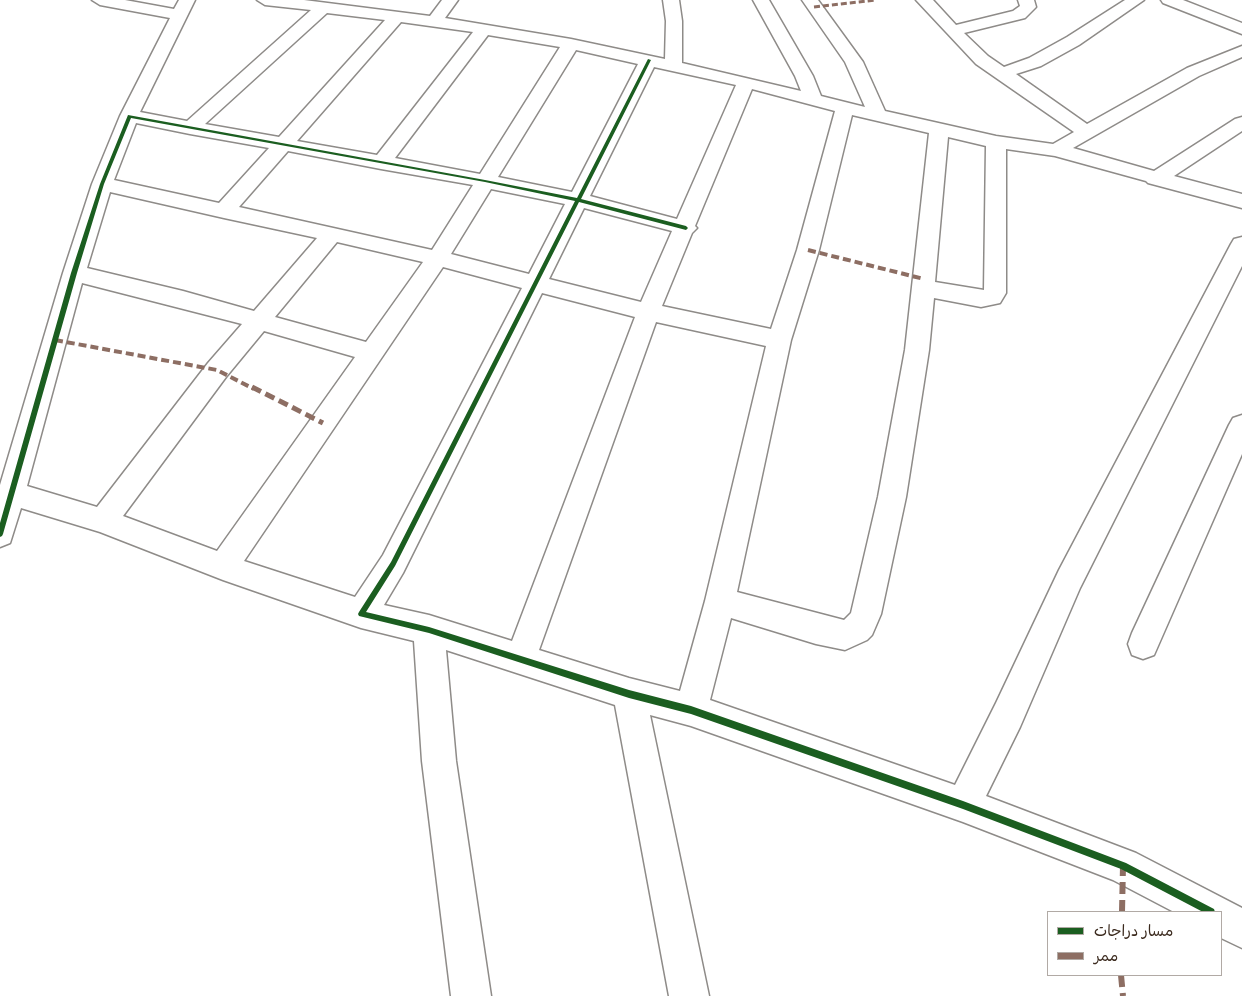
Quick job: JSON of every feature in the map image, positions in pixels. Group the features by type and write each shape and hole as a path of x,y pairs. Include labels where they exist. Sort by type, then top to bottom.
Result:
{"street":[{"path":"0,534 10,493 74,273 102,184 129,116 183,8 100,0"},
{"path":"265,0 434,21 571,44 649,60 746,82 845,108 996,142 1056,150 1242,202"},
{"path":"434,21 450,0"},
{"path":"671,0 674,21 673,66"},
{"path":"761,0 804,76 813,99"},
{"path":"810,0 854,62 877,114"},
{"path":"924,0 952,32 982,60 1047,103 1087,133"},
{"path":"952,32 1019,14 1028,7 1026,0"},
{"path":"1002,74 1035,62 1074,41 1136,0"},
{"path":"1169,0 1242,29"},
{"path":"190,128 324,7"},
{"path":"224,211 285,145 397,16"},
{"path":"382,163 484,29"},
{"path":"223,567 437,259 571,44"},
{"path":"1056,150 1193,72 1242,50"},
{"path":"361,614 393,564 649,60"},
{"path":"520,660 648,312 686,228 746,82"},
{"path":"691,710 720,601 779,340 808,250 845,108"},
{"path":"129,116 485,181 579,200 686,228"},
{"path":"1155,179 1242,124"},
{"path":"720,601 816,629 845,635 856,630 861,625 866,614 892,497 917,350 939,128"},
{"path":"923,288 981,299 992,297 995,293 997,255 996,142"},
{"path":"102,184 332,234 535,282 648,312 779,340"},
{"path":"103,521 217,370 332,234"},
{"path":"962,805 1008,714 1069,580 1242,244"},
{"path":"74,273 182,299 372,353"},
{"path":"1143,644 1242,425"},
{"path":"10,493 103,521 223,567 361,614 429,630 629,694 691,710 962,805 1123,866 1209,911"},
{"path":"429,630 439,761 471,996"},
{"path":"629,694 689,996"},
{"path":"1222,918 1242,929"}],"marked path":[{"path":"814,7 876,0"},
{"path":"808,250 924,279"},
{"path":"55,340 217,370 323,423"},
{"path":"1122,911 1123,866"},
{"path":"1121,976 1123,996"}],"cycle path":[{"path":"649,60 393,564 361,614 429,630 629,694 691,710 963,805 1123,866 1209,911"},
{"path":"0,534 74,273 102,184 129,116 485,181 579,200 686,228"}]}
